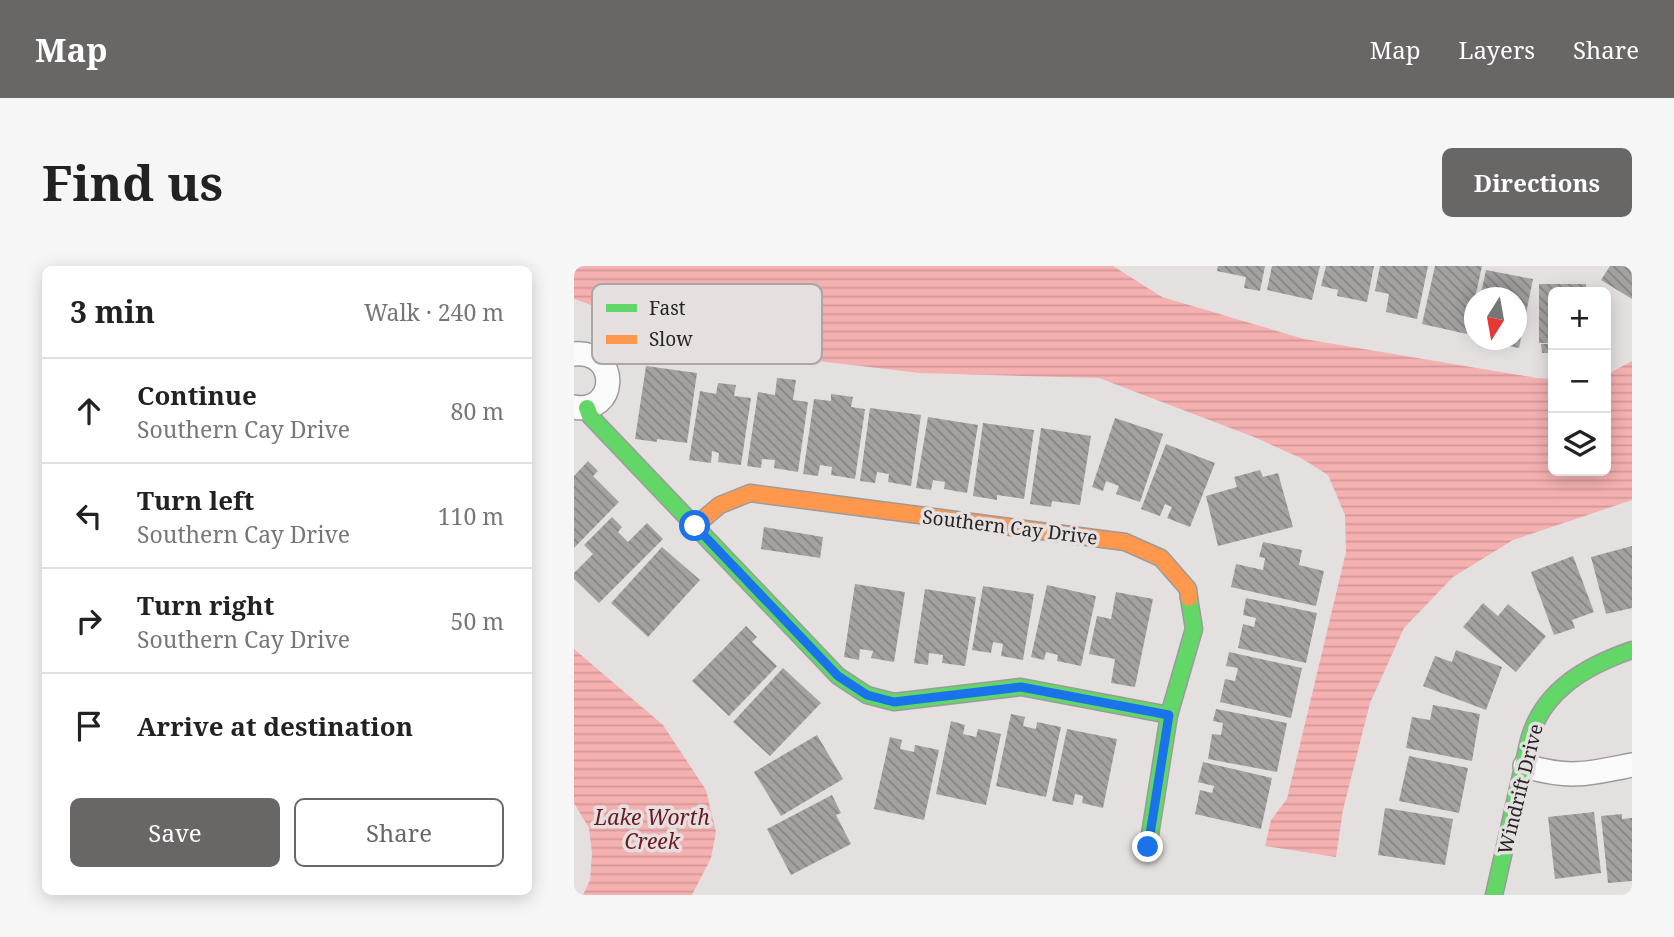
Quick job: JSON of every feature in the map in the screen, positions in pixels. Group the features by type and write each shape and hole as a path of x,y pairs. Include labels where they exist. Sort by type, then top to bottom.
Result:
{"street":[{"path":"574,354 583,353 592,357"},
{"path":"601,364 608,374 607,391 602,399 581,407 838,676 867,695 894,702 1021,687 1169,715"},
{"name":"Southern Cay Drive","path":"695,526 720,505 750,493 1125,542 1161,558 1188,589 1194,629 1169,715 1148,847"},
{"name":"Windrift Drive","path":"1494,895 1521,772 1525,766 1529,738 1539,712 1564,682 1604,659 1632,650"},
{"path":"1525,766 1554,774 1582,775 1632,765"}],"water":[{"path":"574,266 1113,266 1162,297 1304,339 1548,379 1548,476 1611,476 1611,372 1632,361 1632,500 1513,540 1453,577 1404,628 1370,703 1343,810 1336,857 1265,846 1271,820 1287,799 1346,552 1345,515 1328,475 1301,458 1254,437 1099,378 920,373 822,362 822,284 592,284 592,305 574,299"},
{"name":"Lake Worth Creek","path":"574,649 663,725 706,790 716,832 711,858 692,895 583,895 590,880 592,853 589,828 574,803"}],"building":[{"path":"1218,266 1265,266 1260,291 1244,288 1246,277 1217,271"},
{"path":"1272,266 1320,266 1312,300 1267,290"},
{"path":"1326,266 1374,266 1367,302 1337,296 1338,290 1321,286"},
{"path":"1380,266 1428,266 1417,319 1386,312 1389,294 1375,291"},
{"path":"1435,266 1482,266 1477,287 1464,287 1464,333 1422,324"},
{"path":"1610,266 1632,266 1632,299 1601,280"},
{"path":"1486,270 1533,279 1527,309 1527,287 1482,287"},
{"path":"1539,284 1586,284 1586,287 1548,287 1548,343 1539,343"},
{"path":"1541,344 1548,344 1548,353 1542,353"},
{"path":"646,366 697,373 687,443 635,439"},
{"path":"777,378 796,380 793,400 808,402 798,472 774,468 775,460 762,459 761,468 747,466 758,392 775,395"},
{"path":"718,383 736,385 734,396 751,398 741,465 718,462 719,453 712,451 711,463 689,460 700,391 716,394"},
{"path":"831,394 853,397 851,407 865,409 855,479 831,475 832,467 820,465 818,476 803,474 814,399 831,401"},
{"path":"870,408 921,415 911,486 888,482 889,474 877,472 875,483 860,481"},
{"path":"928,417 978,425 967,493 944,489 945,482 933,480 931,490 916,488"},
{"path":"1115,418 1163,434 1140,502 1116,494 1119,486 1106,481 1103,491 1092,487"},
{"path":"983,423 1034,430 1024,499 997,495 997,500 973,496"},
{"path":"1041,428 1091,436 1080,505 1052,501 1051,507 1030,504"},
{"path":"1166,444 1215,463 1190,527 1167,518 1172,507 1165,504 1160,516 1141,509"},
{"path":"588,461 598,471 593,476 619,502 574,548 574,476"},
{"path":"1260,470 1263,477 1278,473 1293,527 1218,546 1206,496 1237,487 1234,477"},
{"path":"612,517 622,527 618,532 628,542 647,523 663,539 599,603 574,579 574,573 593,554 584,545"},
{"path":"764,527 823,537 820,558 761,549"},
{"path":"1263,542 1302,550 1299,565 1324,571 1316,606 1231,587 1236,564 1263,570 1265,558 1259,557"},
{"path":"1632,546 1632,608 1606,614 1591,557"},
{"path":"662,547 700,580 648,637 611,603"},
{"path":"1573,556 1594,612 1572,620 1575,628 1554,635 1531,572"},
{"path":"855,584 905,592 894,662 871,658 873,651 860,649 859,660 844,657"},
{"path":"1047,585 1096,596 1081,666 1057,661 1058,655 1046,652 1044,660 1031,657"},
{"path":"983,586 1034,594 1023,660 1001,656 1003,644 993,642 991,653 972,650"},
{"path":"925,589 976,597 965,666 942,663 943,655 929,653 928,665 914,663"},
{"path":"1116,592 1153,599 1135,687 1111,683 1115,659 1089,654 1097,616 1111,619"},
{"path":"1246,598 1317,613 1306,663 1238,648 1243,624 1254,627 1256,618 1243,615"},
{"path":"1483,603 1498,616 1508,604 1546,636 1516,672 1463,627"},
{"path":"746,626 757,637 752,642 777,666 729,716 692,681"},
{"path":"1456,650 1502,667 1486,710 1423,686 1435,656 1452,662"},
{"path":"1229,652 1302,668 1291,718 1220,702 1225,679 1235,681 1238,668 1226,666"},
{"path":"783,668 821,703 770,756 733,722"},
{"path":"1433,705 1480,714 1472,761 1406,748 1412,717 1430,720"},
{"path":"1216,709 1287,723 1277,772 1208,759 1212,734 1221,735 1223,723 1213,721"},
{"path":"1011,714 1025,717 1023,726 1036,729 1037,722 1061,727 1046,797 996,786"},
{"path":"951,721 965,725 963,734 976,737 978,729 1001,734 986,805 936,794"},
{"path":"1067,729 1117,739 1103,808 1082,803 1083,796 1075,794 1073,805 1052,801"},
{"path":"817,735 843,779 781,816 754,772"},
{"path":"890,737 902,740 900,749 914,752 915,745 939,750 924,820 874,809"},
{"path":"1409,756 1468,768 1459,813 1399,801"},
{"path":"1203,762 1272,778 1261,829 1195,814 1200,790 1212,793 1214,786 1198,782"},
{"path":"832,795 841,813 836,815 851,844 791,875 767,829"},
{"path":"1385,808 1453,819 1445,865 1378,855"},
{"path":"1594,812 1601,873 1555,879 1548,817"},
{"path":"1622,814 1622,819 1632,818 1632,881 1608,883 1601,816"}],"traffic: fast":[{"path":"587,408 590,416 838,676 867,695 894,702 1021,687 1169,715"},
{"path":"1148,847 1169,715 1194,629 1189,598"},
{"path":"1494,895 1529,740 1536,722 1545,707 1569,682 1598,664 1632,650"}],"traffic: slow":[{"path":"695,526 720,505 750,493 1125,542 1161,558 1188,589 1189,598"}],"route":[{"path":"695,526 838,676 867,695 894,702 1021,687 1169,715 1148,847"}]}
